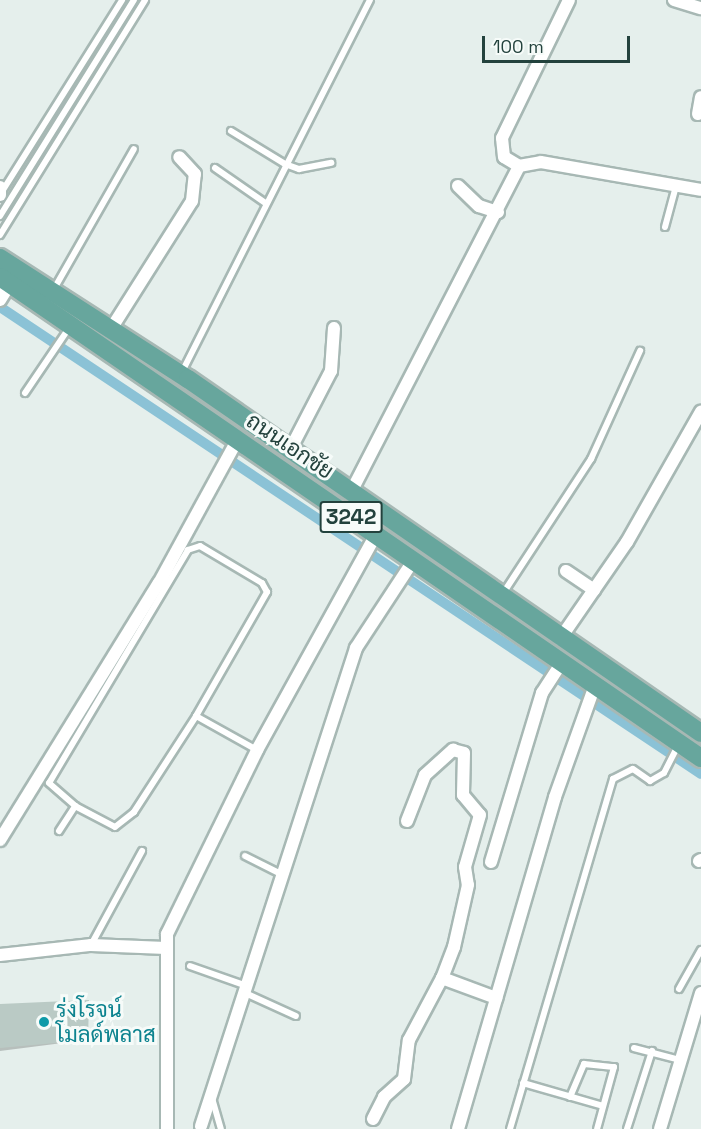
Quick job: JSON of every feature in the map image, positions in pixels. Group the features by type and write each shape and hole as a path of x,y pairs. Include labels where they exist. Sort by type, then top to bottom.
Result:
{"main road":[{"name":"ถนนเอกชัย","path":"0,258 53,290 181,375 499,598 701,733"},
{"name":"ถนนเอกชัย","path":"3,289 235,443 372,539 404,571 553,675 594,688 678,746 701,758"}],"street":[{"path":"569,0 502,138 504,157 519,166 541,162 701,189"},
{"path":"674,0 701,8"},
{"path":"698,114 701,97"},
{"path":"111,328 192,201 195,174 179,157"},
{"path":"350,494 498,212 519,166"},
{"path":"458,186 479,206 498,212"},
{"path":"290,450 331,371 334,328"},
{"path":"560,639 594,590 701,412"},
{"path":"0,840 159,583 235,443"},
{"path":"167,1129 166,948 170,924 257,750 372,539"},
{"path":"201,1126 243,988 356,648 404,571"},
{"path":"566,572 594,590"},
{"path":"491,862 553,675"},
{"path":"458,1129 580,718 594,688"},
{"path":"373,1119 384,1097 404,1079 409,1040 442,978 454,947 468,885 465,867 480,815 463,795 464,753 453,750 425,775 407,821"},
{"path":"0,955 91,945 166,948"},
{"path":"442,978 496,998"},
{"path":"660,1129 701,993"}],"lane":[{"path":"1,191 122,0"},
{"path":"0,216 134,0"},
{"path":"0,235 145,0"},
{"path":"181,375 264,202 370,0"},
{"path":"231,131 285,165 299,169 331,164"},
{"path":"53,290 134,149"},
{"path":"215,168 264,202"},
{"path":"665,227 676,185"},
{"path":"25,393 56,352 68,331"},
{"path":"499,598 591,459 640,351"},
{"path":"200,546 262,583 267,592 196,716 119,826 104,824 75,806 51,787 51,774 188,550 200,546"},
{"path":"196,716 257,750"},
{"path":"510,1129 612,779 624,769 650,781 664,773 678,746"},
{"path":"59,831 75,806"},
{"path":"91,945 142,851"},
{"path":"245,856 281,874"},
{"path":"679,989 701,950"},
{"path":"190,966 243,988 296,1016"},
{"path":"634,1048 681,1060"},
{"path":"627,1129 652,1051"},
{"path":"570,1096 584,1064 609,1065 614,1070 597,1129"},
{"path":"523,1083 603,1106"},
{"path":"211,1097 221,1129"}],"building":[{"name":"รุ่งโรจน์ โมลด์พลาส","path":"89,1000 88,1040 0,1048 0,1004"}],"waterway":[{"path":"0,307 701,774"}],"place":[{"name":"รุ่งโรจน์ โมลด์พลาส","path":"44,1022"}]}
